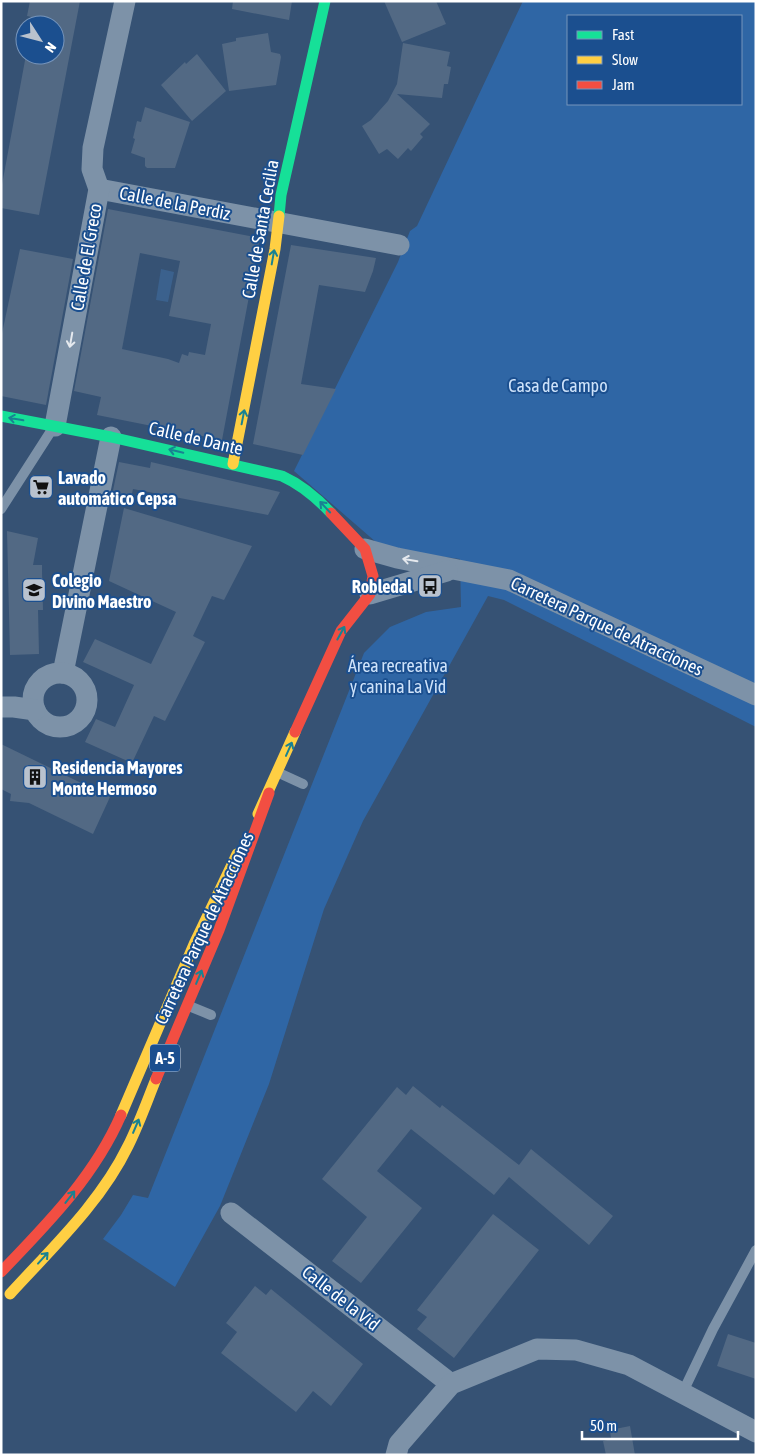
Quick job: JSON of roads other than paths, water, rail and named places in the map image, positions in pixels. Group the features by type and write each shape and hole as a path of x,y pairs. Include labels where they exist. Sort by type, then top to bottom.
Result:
{"main road":[{"name":"Calle de Santa Cecilia","path":"233,464 278,223 281,195 325,1"},
{"name":"Calle de Dante","path":"1,416 111,437 282,476 297,483 314,496 362,546"},
{"path":"362,546 373,576 364,601"},
{"name":"Carretera Parque de Atracciones","path":"1,1272 61,1209 84,1179 111,1137 225,876 269,793 341,632 364,601"},
{"name":"A-5","path":"10,1294 87,1210 116,1170 128,1146 232,896 269,793"}],"street":[{"name":"Calle de El Greco","path":"55,426 98,188 92,169 93,148 125,1"},
{"name":"Calle de la Perdiz","path":"98,188 399,245"},
{"path":"63,673 111,437"},
{"name":"Carretera Parque de Atracciones","path":"362,546 398,558 509,580 756,695"},
{"name":"Carretera Parque de Atracciones","path":"364,601 427,575 454,569"},
{"path":"63,673 72,675 84,688 86,696 83,713 77,720 62,726 45,722 35,710 33,694 36,687 48,676 63,673"},
{"path":"1,707 35,710"},
{"name":"Calle de la Vid","path":"231,1213 451,1384"},
{"path":"396,1455 399,1444 451,1384 536,1349 576,1350 629,1365 756,1432"}],"lane":[{"path":"1,509 55,426"},
{"path":"278,773 303,784"},
{"path":"187,1006 211,1015"},
{"path":"682,1394 713,1329 756,1250"}],"place":[{"name":"Lavado automático Cepsa","path":"41,487"},
{"name":"Robledal","path":"430,586"},
{"name":"Colegio Divino Maestro","path":"34,590"},
{"name":"Residencia Mayores Monte Hermoso","path":"35,777"}],"park label":[{"name":"Casa de Campo","path":"558,385"},
{"name":"Área recreativa y canina La Vid","path":"398,675"}]}
